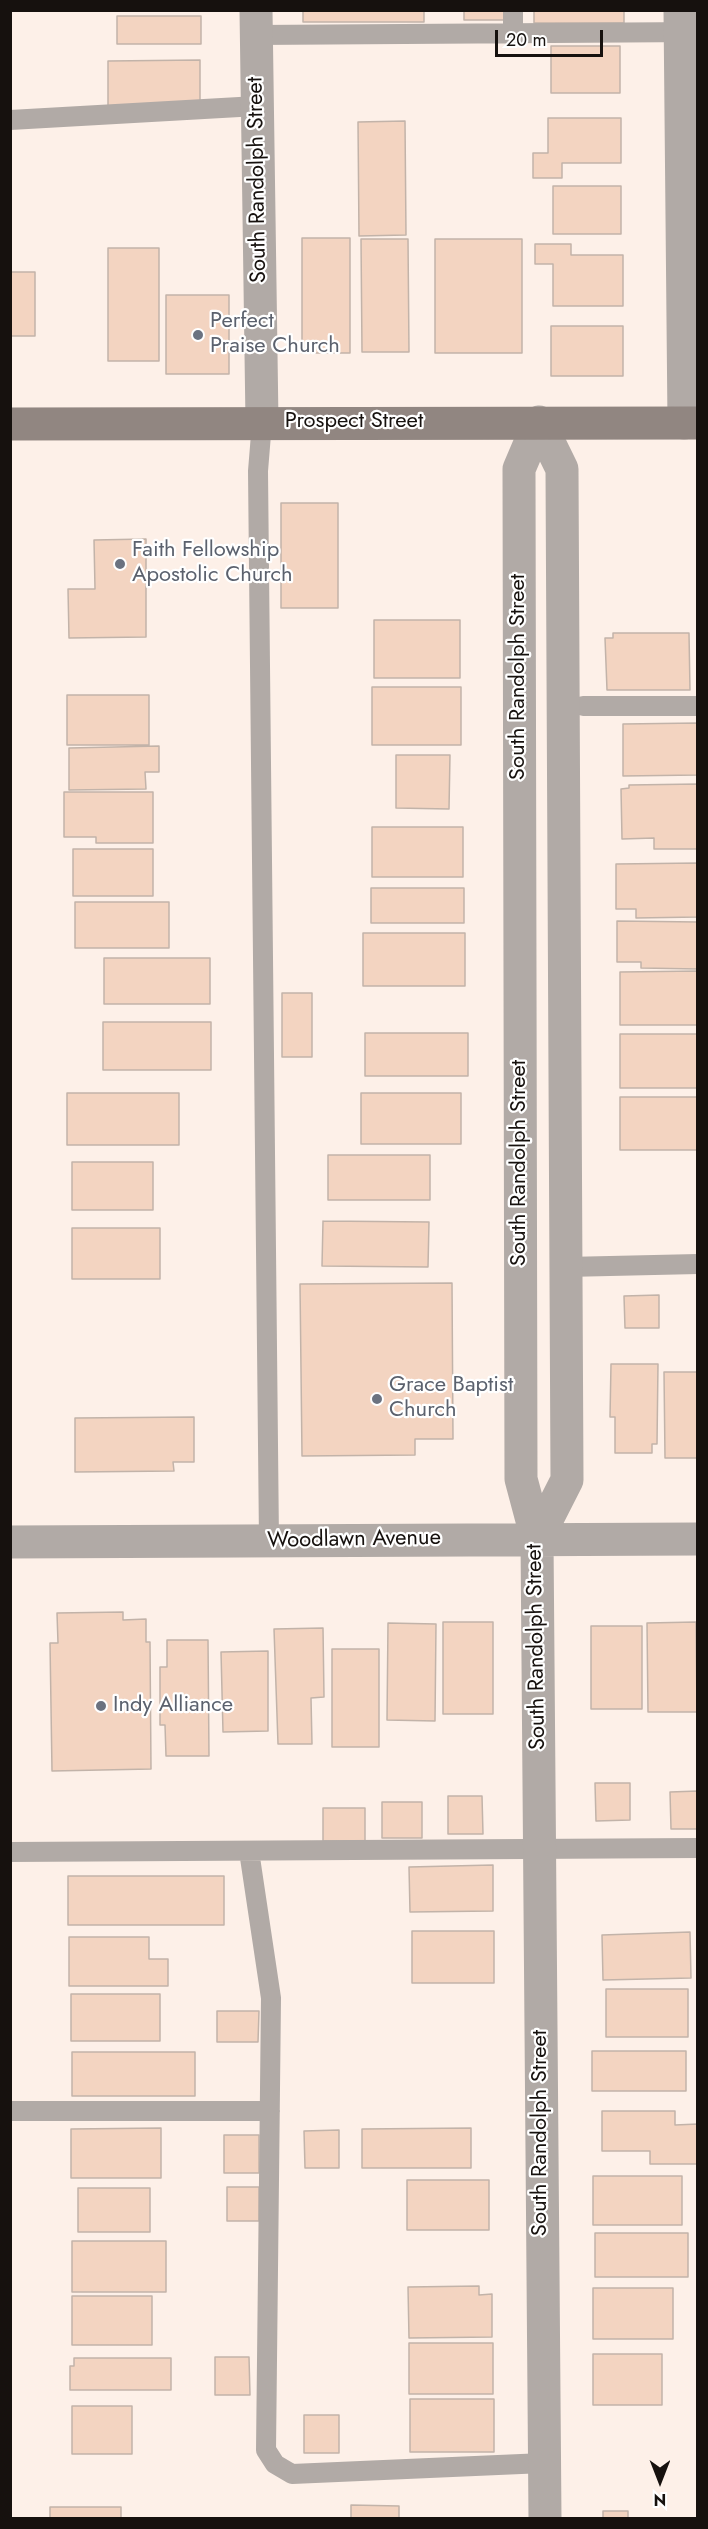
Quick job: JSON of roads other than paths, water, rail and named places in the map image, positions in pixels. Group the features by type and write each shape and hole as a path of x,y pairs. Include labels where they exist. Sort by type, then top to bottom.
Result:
{"main road":[{"name":"Prospect Street","path":"10,424 691,423"}],"street":[{"name":"South Randolph Street","path":"256,23 262,422"},
{"path":"686,25 691,423"},
{"name":"South Randolph Street","path":"539,422 519,469 521,1479 537,1539 545,2518"},
{"path":"537,1539 567,1480 562,469 539,422"},
{"name":"Woodlawn Avenue","path":"10,1542 698,1539"}],"lane":[{"path":"513,10 513,34"},
{"path":"256,23 513,34 686,25"},
{"path":"10,120 257,106"},
{"path":"262,422 258,506 269,1541"},
{"path":"583,706 698,706"},
{"path":"566,1267 698,1264"},
{"path":"10,1852 698,1848"},
{"path":"249,1851 271,1998 266,2450 275,2464 292,2474 544,2463"},
{"path":"10,2111 270,2111"}],"place":[{"name":"Perfect Praise Church","path":"198,335"},
{"name":"Faith Fellowship Apostolic Church","path":"120,564"},
{"name":"Grace Baptist Church","path":"377,1399"},
{"name":"Indy Alliance","path":"101,1706"}]}
